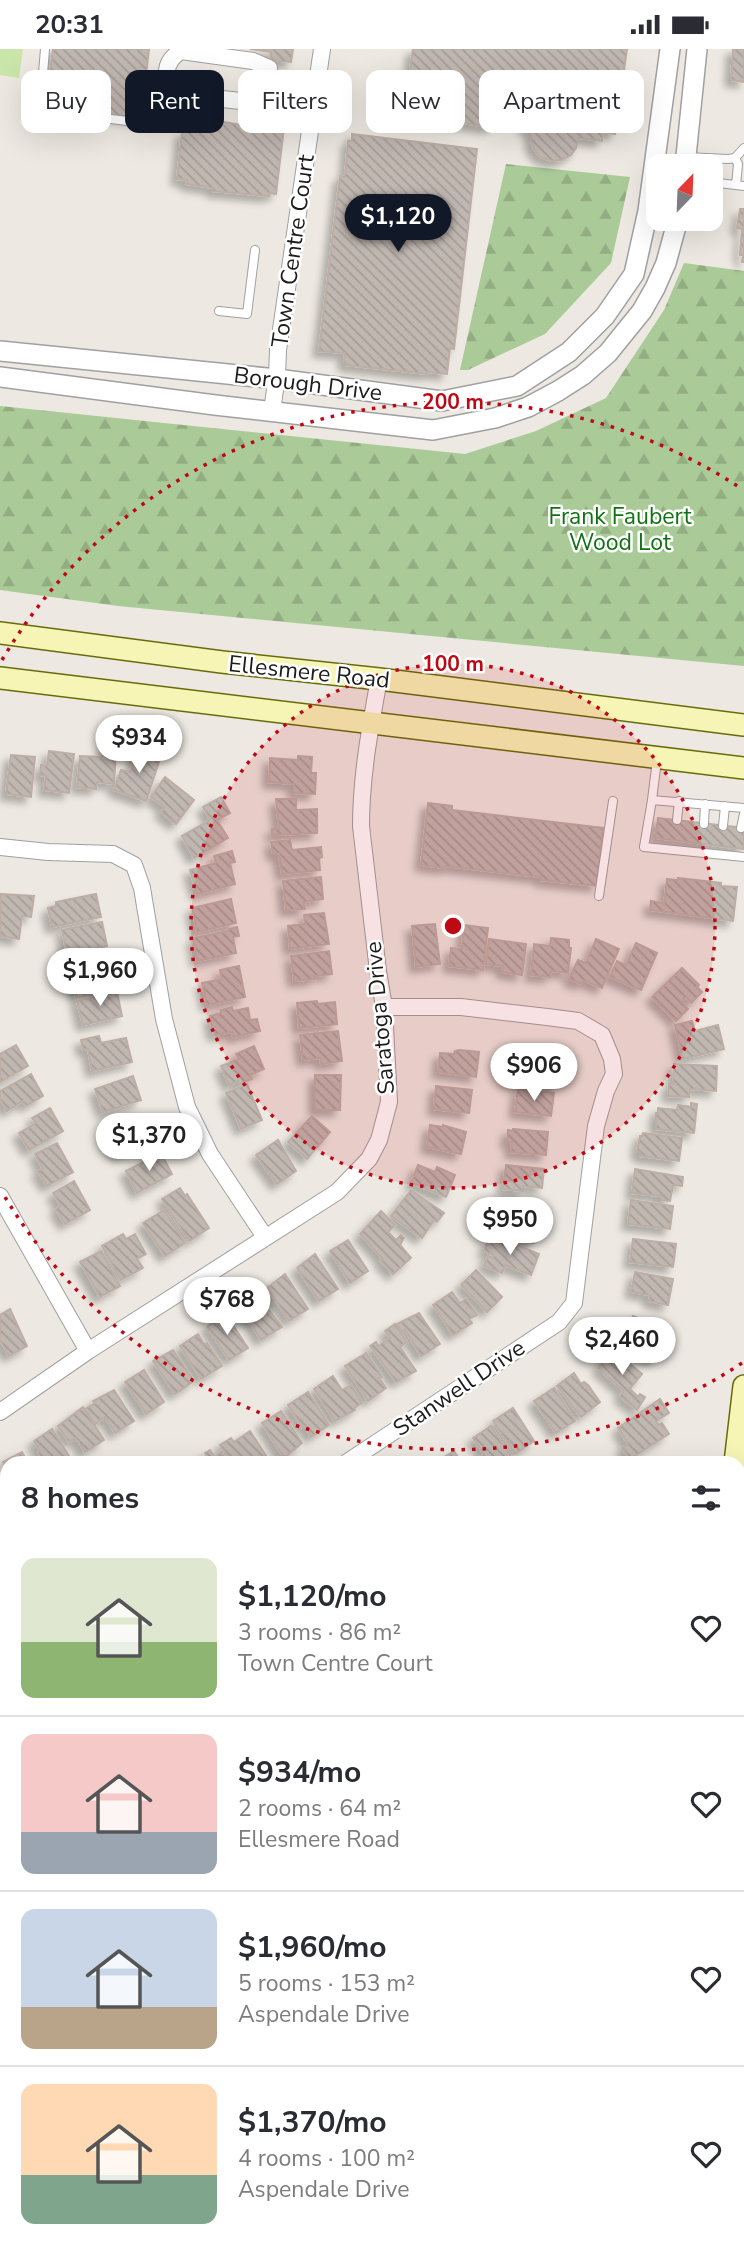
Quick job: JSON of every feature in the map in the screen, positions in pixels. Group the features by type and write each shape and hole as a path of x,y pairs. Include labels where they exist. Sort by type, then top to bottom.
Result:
{"main road":[{"name":"Ellesmere Road","path":"0,633 744,725"},
{"name":"Ellesmere Road","path":"0,678 744,768"},
{"path":"735,1456 744,1386"}],"street":[{"name":"Town Centre Court","path":"272,411 278,350 322,49"},
{"name":"Borough Drive","path":"0,351 277,379 442,401 517,386 569,352 605,316 634,274 648,211 670,49"},
{"path":"687,154 697,49"},
{"path":"166,70 171,59 181,51 253,61 269,68"},
{"name":"Borough Drive","path":"0,377 433,430 495,418 528,407 583,375 624,334 655,288 666,263 675,231"},
{"path":"0,621 29,636"},
{"name":"Saratoga Drive","path":"0,1412 88,1351 337,1192 369,1159 379,1140 389,1102 384,1007 361,826 364,773 379,679"},
{"path":"0,847 113,854 134,865 142,888 164,1019 187,1107 210,1154 265,1237"},
{"name":"Stanwell Drive","path":"357,1456 559,1322 574,1303 596,1126 614,1074 612,1059 601,1035 578,1021 461,1007 384,1007"},
{"path":"0,1196 88,1351"}],"lane":[{"path":"45,49 40,110 125,121"},
{"path":"723,159 735,158 744,148"},
{"path":"735,158 740,186"},
{"path":"219,311 247,314 255,250"},
{"path":"658,757 644,847 675,846 740,854"},
{"path":"652,800 744,807"},
{"path":"599,896 613,801"},
{"path":"677,820 679,801"},
{"path":"704,824 705,804"},
{"path":"723,826 725,806"},
{"path":"741,828 744,814"}],"green space":[{"path":"0,49 23,49 19,78 0,75"},
{"path":"506,164 630,177 611,263 545,334 468,370 460,370"},
{"name":"Frank Faubert Wood Lot","path":"684,263 744,271 744,666 118,606 0,590 0,406 465,454 536,431 606,398 664,310"}],"building":[{"path":"53,49 149,49 147,70 125,70 125,117 111,115 111,70 50,70"},
{"path":"250,49 293,49 291,62 271,60 271,52"},
{"path":"413,49 627,49 624,70 479,70 479,126 465,123 465,70 410,70"},
{"path":"733,49 744,49 744,82 731,80"},
{"path":"224,122 238,124 238,133 283,133 276,194 269,193 269,196 213,191 213,188 186,184 187,180 177,179 182,133 224,133"},
{"path":"531,133 603,133 602,141 579,138 571,155 561,160 552,161 540,157 531,141"},
{"path":"352,134 477,149 454,349 450,348 447,374 346,365 345,353 319,351 340,176 345,177 348,141 352,141"},
{"path":"740,209 744,209 744,262 743,255 740,255 742,229 737,228"},
{"path":"103,747 116,749 114,784 97,782 96,789 77,787 80,756 102,757"},
{"path":"137,748 161,756 146,801 114,790 121,770 130,772"},
{"path":"49,751 74,754 69,793 44,790 46,776 40,775 41,765 47,766"},
{"path":"11,755 35,757 31,797 6,794"},
{"path":"298,756 312,757 311,773 316,773 315,794 294,793 294,784 269,782 270,758 298,760"},
{"path":"165,777 194,800 176,824 161,812 165,807 151,797"},
{"path":"221,797 230,813 217,820 228,838 194,858 182,836 210,820 203,807"},
{"path":"276,799 296,799 296,810 317,809 317,833 272,835 272,829 279,829"},
{"path":"428,803 452,806 452,810 603,828 597,886 541,880 541,877 421,865"},
{"path":"658,818 744,828 744,849 655,838"},
{"path":"290,840 292,850 321,847 320,870 282,874 279,854 273,854 271,842"},
{"path":"232,851 235,862 230,863 235,884 197,894 190,870 216,863 214,856"},
{"path":"321,877 323,899 304,902 305,909 286,910 283,881"},
{"path":"678,878 737,887 733,921 650,910 651,901 664,905 667,879"},
{"path":"1,894 34,896 31,917 22,916 19,939 0,936"},
{"path":"96,894 101,917 52,927 48,908 56,906 56,902"},
{"path":"231,899 236,923 197,932 192,908"},
{"path":"324,913 329,944 290,949 288,926 305,924 304,915"},
{"path":"102,922 107,946 67,954 62,930"},
{"path":"435,924 440,964 416,967 412,926"},
{"path":"464,925 488,928 483,970 449,966 451,948 462,949"},
{"path":"237,927 239,936 233,937 236,953 197,961 193,938"},
{"path":"551,938 569,940 571,948 568,973 551,971 550,977 531,975 534,944 550,946"},
{"path":"489,939 526,944 522,975 502,972 503,966 486,964"},
{"path":"596,939 619,949 602,988 583,980 581,984 569,979 578,960 586,963"},
{"path":"636,943 657,953 641,990 610,977 617,961 626,965"},
{"path":"329,951 332,974 294,981 291,956"},
{"path":"111,966 116,990 76,998 72,975"},
{"path":"239,966 245,997 207,1005 202,983 222,979 220,970"},
{"path":"682,968 699,985 697,987 702,992 691,1003 686,997 682,1002 688,1009 676,1021 652,997"},
{"path":"117,992 122,1016 83,1025 77,1001"},
{"path":"317,1001 318,1004 335,1002 337,1024 299,1028 297,1003"},
{"path":"232,1007 233,1011 248,1008 250,1020 257,1019 260,1031 233,1037 232,1032 214,1035 210,1016"},
{"path":"692,1021 695,1031 718,1025 724,1049 683,1059 675,1025"},
{"path":"338,1031 342,1061 321,1064 320,1058 303,1060 300,1035"},
{"path":"99,1036 101,1043 126,1038 132,1062 92,1071 88,1049 83,1050 81,1040"},
{"path":"16,1045 28,1066 0,1082 0,1054"},
{"path":"254,1046 264,1069 250,1075 252,1079 229,1085 221,1066 239,1059 236,1054"},
{"path":"459,1050 479,1052 476,1077 438,1072 440,1053 454,1054"},
{"path":"522,1058 542,1060 541,1065 559,1067 557,1086 519,1082"},
{"path":"674,1064 717,1066 716,1091 690,1089 689,1097 668,1096 669,1084 673,1084"},
{"path":"31,1074 43,1096 26,1106 23,1101 7,1111 0,1099 0,1091"},
{"path":"315,1075 341,1075 340,1110 315,1110"},
{"path":"133,1076 141,1100 103,1112 95,1089"},
{"path":"247,1084 262,1120 241,1129 226,1093"},
{"path":"436,1086 472,1090 469,1113 434,1109"},
{"path":"518,1089 554,1093 551,1116 515,1112"},
{"path":"691,1103 697,1104 694,1133 656,1129 658,1108 677,1110 678,1105 691,1107"},
{"path":"50,1108 63,1131 29,1150 19,1133 36,1123 32,1118"},
{"path":"144,1115 154,1138 118,1154 108,1132"},
{"path":"312,1116 330,1132 307,1159 288,1142"},
{"path":"430,1125 443,1125 466,1132 461,1154 427,1147"},
{"path":"508,1130 548,1132 546,1155 511,1152 512,1142 507,1142"},
{"path":"643,1133 682,1138 679,1161 640,1156 640,1152 637,1152"},
{"path":"278,1140 296,1171 277,1184 256,1155"},
{"path":"57,1143 73,1172 47,1186 38,1171 43,1169 35,1154"},
{"path":"161,1153 172,1174 137,1193 126,1171"},
{"path":"418,1165 435,1172 437,1167 455,1175 446,1197 411,1183"},
{"path":"506,1165 544,1169 542,1188 523,1186 523,1191 503,1189"},
{"path":"635,1169 683,1177 682,1186 673,1185 670,1201 661,1200 661,1196 632,1193"},
{"path":"74,1181 90,1210 65,1224 56,1209 61,1206 53,1193"},
{"path":"180,1188 185,1196 187,1194 209,1228 189,1241 162,1199"},
{"path":"411,1190 444,1213 437,1222 434,1220 422,1238 391,1216"},
{"path":"631,1200 673,1206 670,1229 628,1224"},
{"path":"501,1205 539,1209 537,1229 518,1227 535,1232 534,1243 525,1243 498,1234"},
{"path":"164,1210 185,1243 165,1256 143,1223"},
{"path":"381,1211 395,1225 388,1232 396,1240 401,1235 404,1238 400,1245 411,1258 393,1274 360,1234"},
{"path":"123,1234 126,1239 135,1234 146,1254 137,1259 143,1268 121,1280 102,1246"},
{"path":"500,1238 539,1254 531,1275 505,1265 502,1273 484,1266 488,1256 493,1258 494,1255 484,1251 488,1240 498,1243"},
{"path":"633,1239 676,1244 673,1267 630,1262"},
{"path":"348,1240 368,1271 350,1283 330,1251"},
{"path":"101,1251 120,1286 100,1297 80,1262"},
{"path":"315,1254 338,1289 319,1301 297,1268"},
{"path":"476,1270 502,1297 487,1312 461,1285"},
{"path":"635,1272 673,1279 668,1305 649,1301 650,1295 631,1292"},
{"path":"285,1274 308,1309 289,1321 267,1288"},
{"path":"452,1292 460,1303 466,1299 477,1315 469,1319 472,1323 453,1335 433,1305"},
{"path":"258,1295 282,1327 261,1340 240,1307"},
{"path":"10,1309 27,1346 9,1356 0,1340 0,1315"},
{"path":"225,1313 248,1348 229,1360 207,1327"},
{"path":"419,1313 440,1344 421,1356 405,1330 402,1332 397,1324"},
{"path":"633,1316 650,1323 648,1328 653,1322 662,1326 659,1332 665,1335 654,1359 633,1352 634,1349 620,1343 622,1339 619,1337 623,1328 626,1329"},
{"path":"395,1324 407,1342 400,1347 416,1371 396,1382 370,1346 376,1342 378,1346 390,1338 385,1331"},
{"path":"198,1334 222,1366 201,1379 180,1346"},
{"path":"612,1349 642,1374 630,1389 638,1397 640,1394 645,1397 637,1410 620,1396 624,1391 598,1368"},
{"path":"173,1350 194,1381 175,1394 153,1361"},
{"path":"366,1353 386,1388 368,1401 345,1366"},
{"path":"144,1370 164,1402 146,1414 125,1382"},
{"path":"574,1373 581,1384 584,1382 588,1385 600,1402 581,1417 557,1386"},
{"path":"333,1376 342,1390 351,1385 362,1403 335,1421 314,1389"},
{"path":"554,1388 575,1421 556,1433 534,1401"},
{"path":"114,1390 134,1421 115,1433 105,1417 95,1424 85,1409 95,1403 93,1401"},
{"path":"308,1392 329,1425 311,1437 288,1405"},
{"path":"660,1399 669,1413 656,1421 658,1425 662,1423 669,1434 635,1456 628,1456 622,1448 628,1444 618,1428"},
{"path":"83,1407 104,1440 85,1452 76,1438 69,1442 58,1426"},
{"path":"513,1408 534,1441 515,1454 493,1421"},
{"path":"281,1411 302,1443 283,1456 262,1423"},
{"path":"491,1426 511,1456 481,1456 484,1454 473,1438"},
{"path":"52,1429 69,1456 40,1456 34,1441"},
{"path":"250,1431 266,1456 228,1456 220,1445 231,1438 234,1442"},
{"path":"210,1450 214,1456 207,1456 205,1453"}]}
